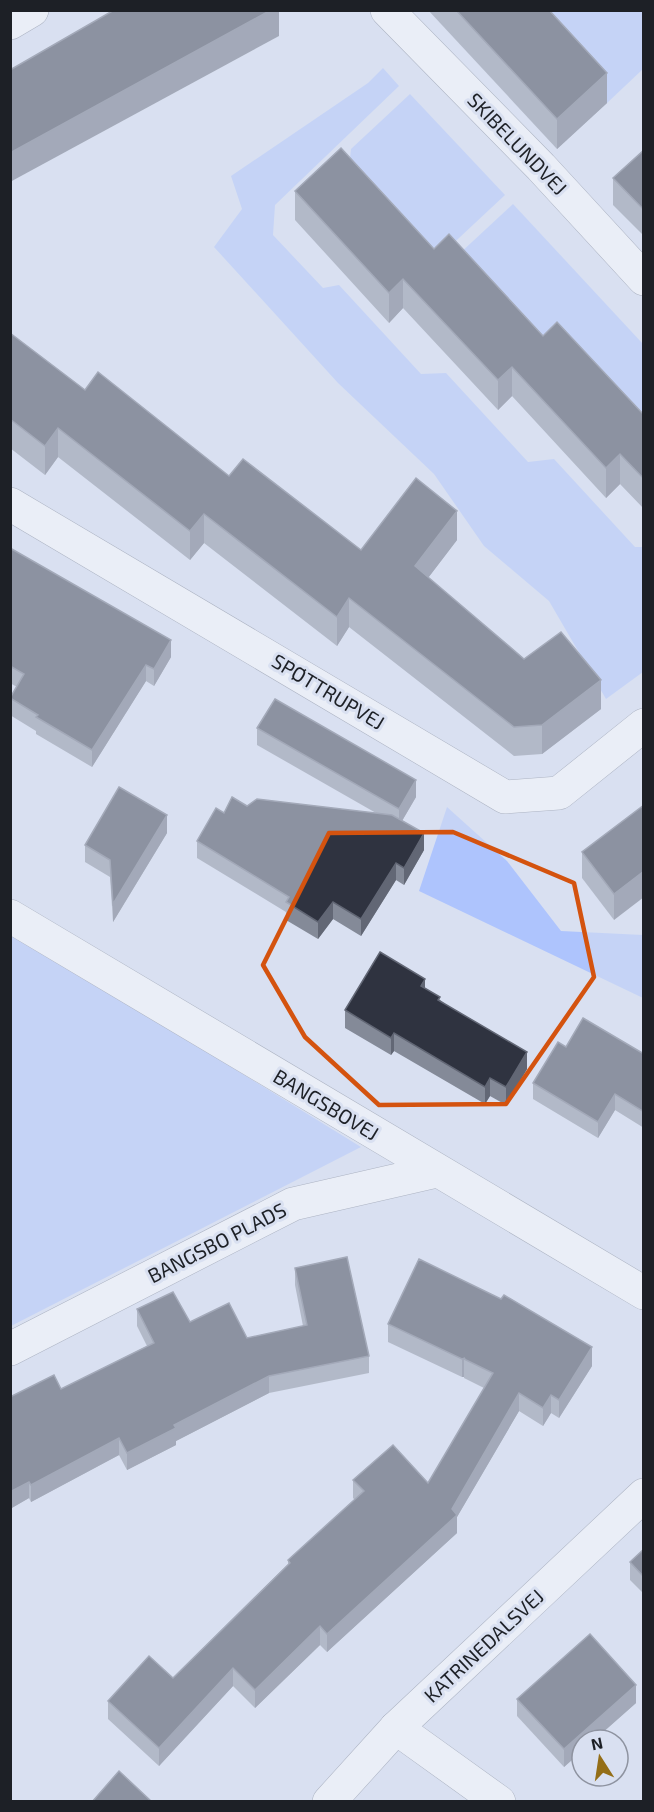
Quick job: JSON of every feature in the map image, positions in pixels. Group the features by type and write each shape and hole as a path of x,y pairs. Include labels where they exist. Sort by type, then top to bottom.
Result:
{"street":[{"path":"10,23 32,10"},
{"name":"SKIBELUNDVEJ","path":"387,10 541,167 644,279"},
{"name":"SPØTTRUPVEJ","path":"10,504 505,797 559,793 644,725"},
{"name":"BANGSBOVEJ","path":"10,916 644,1293"},
{"name":"BANGSBO PLADS","path":"10,1349 293,1204 436,1171"},
{"name":"KATRINEDALSVEJ","path":"329,1802 396,1728 644,1495"},
{"path":"396,1728 499,1802"}],"highlighted area":[{"path":"453,832 574,883 594,977 506,1104 379,1105 305,1037 263,965 329,833"}],"shaded area":[{"path":"521,11 643,11 643,69 607,103"},
{"path":"383,68 399,86 275,205 273,235 323,288 339,285 421,374 446,373 528,462 554,459 635,547 643,547 643,672 606,699 549,601 484,546 434,474 338,383 214,247 242,209 231,176 368,83"},
{"path":"410,94 505,195 444,252 427,252 349,168 351,149"},
{"path":"513,204 643,344 643,425 536,338 458,255"},
{"path":"447,807 507,861 561,931 643,935 643,998 419,891"},
{"path":"11,931 361,1147 11,1326"}],"building":[{"path":"114,10 271,10 10,153 10,70"},
{"path":"456,10 549,10 607,73 557,119"},
{"path":"341,148 434,249 449,234 543,336 557,322 644,415 644,479 620,454 606,468 512,367 498,380 403,279 389,293 295,191"},
{"path":"644,150 644,210 613,178"},
{"path":"10,333 85,390 98,372 229,476 243,459 361,550 416,478 457,511 415,566 524,659 561,632 601,680 542,725 514,727 349,598 337,617 204,514 190,531 58,428 45,446 10,419"},
{"path":"10,548 171,640 154,669 146,665 92,750 36,717 38,715 10,698 24,674 10,666"},
{"path":"275,699 416,780 399,809 257,728"},
{"path":"119,787 167,815 113,904 110,860 85,845"},
{"path":"232,797 247,806 257,799 392,815 424,833 404,868 396,863 361,919 333,902 318,922 286,902 289,897 197,841 216,808 224,813"},
{"path":"644,805 644,871 614,894 582,852"},
{"path":"380,952 425,979 421,986 440,997 438,1000 527,1052 506,1087 490,1078 485,1087 394,1033 391,1038 345,1010"},
{"path":"583,1018 644,1054 644,1112 615,1094 598,1122 533,1083 558,1042 566,1047"},
{"path":"347,1257 369,1356 269,1376 174,1425 176,1428 127,1453 119,1438 31,1485 29,1482 10,1492 10,1397 54,1375 61,1389 154,1343 137,1309 173,1292 190,1322 229,1303 247,1338 307,1325 295,1268"},
{"path":"419,1259 501,1299 504,1295 592,1347 559,1400 551,1395 543,1408 519,1393 452,1509 457,1515 327,1634 320,1626 255,1690 233,1668 159,1748 108,1701 149,1656 173,1678 290,1563 288,1560 364,1491 353,1480 393,1445 428,1483 493,1373 388,1324"},
{"path":"644,1549 644,1577 630,1562"},
{"path":"590,1634 636,1685 588,1728 570,1728 570,1744 564,1749 517,1699"},
{"path":"119,1771 152,1802 92,1802"}]}
